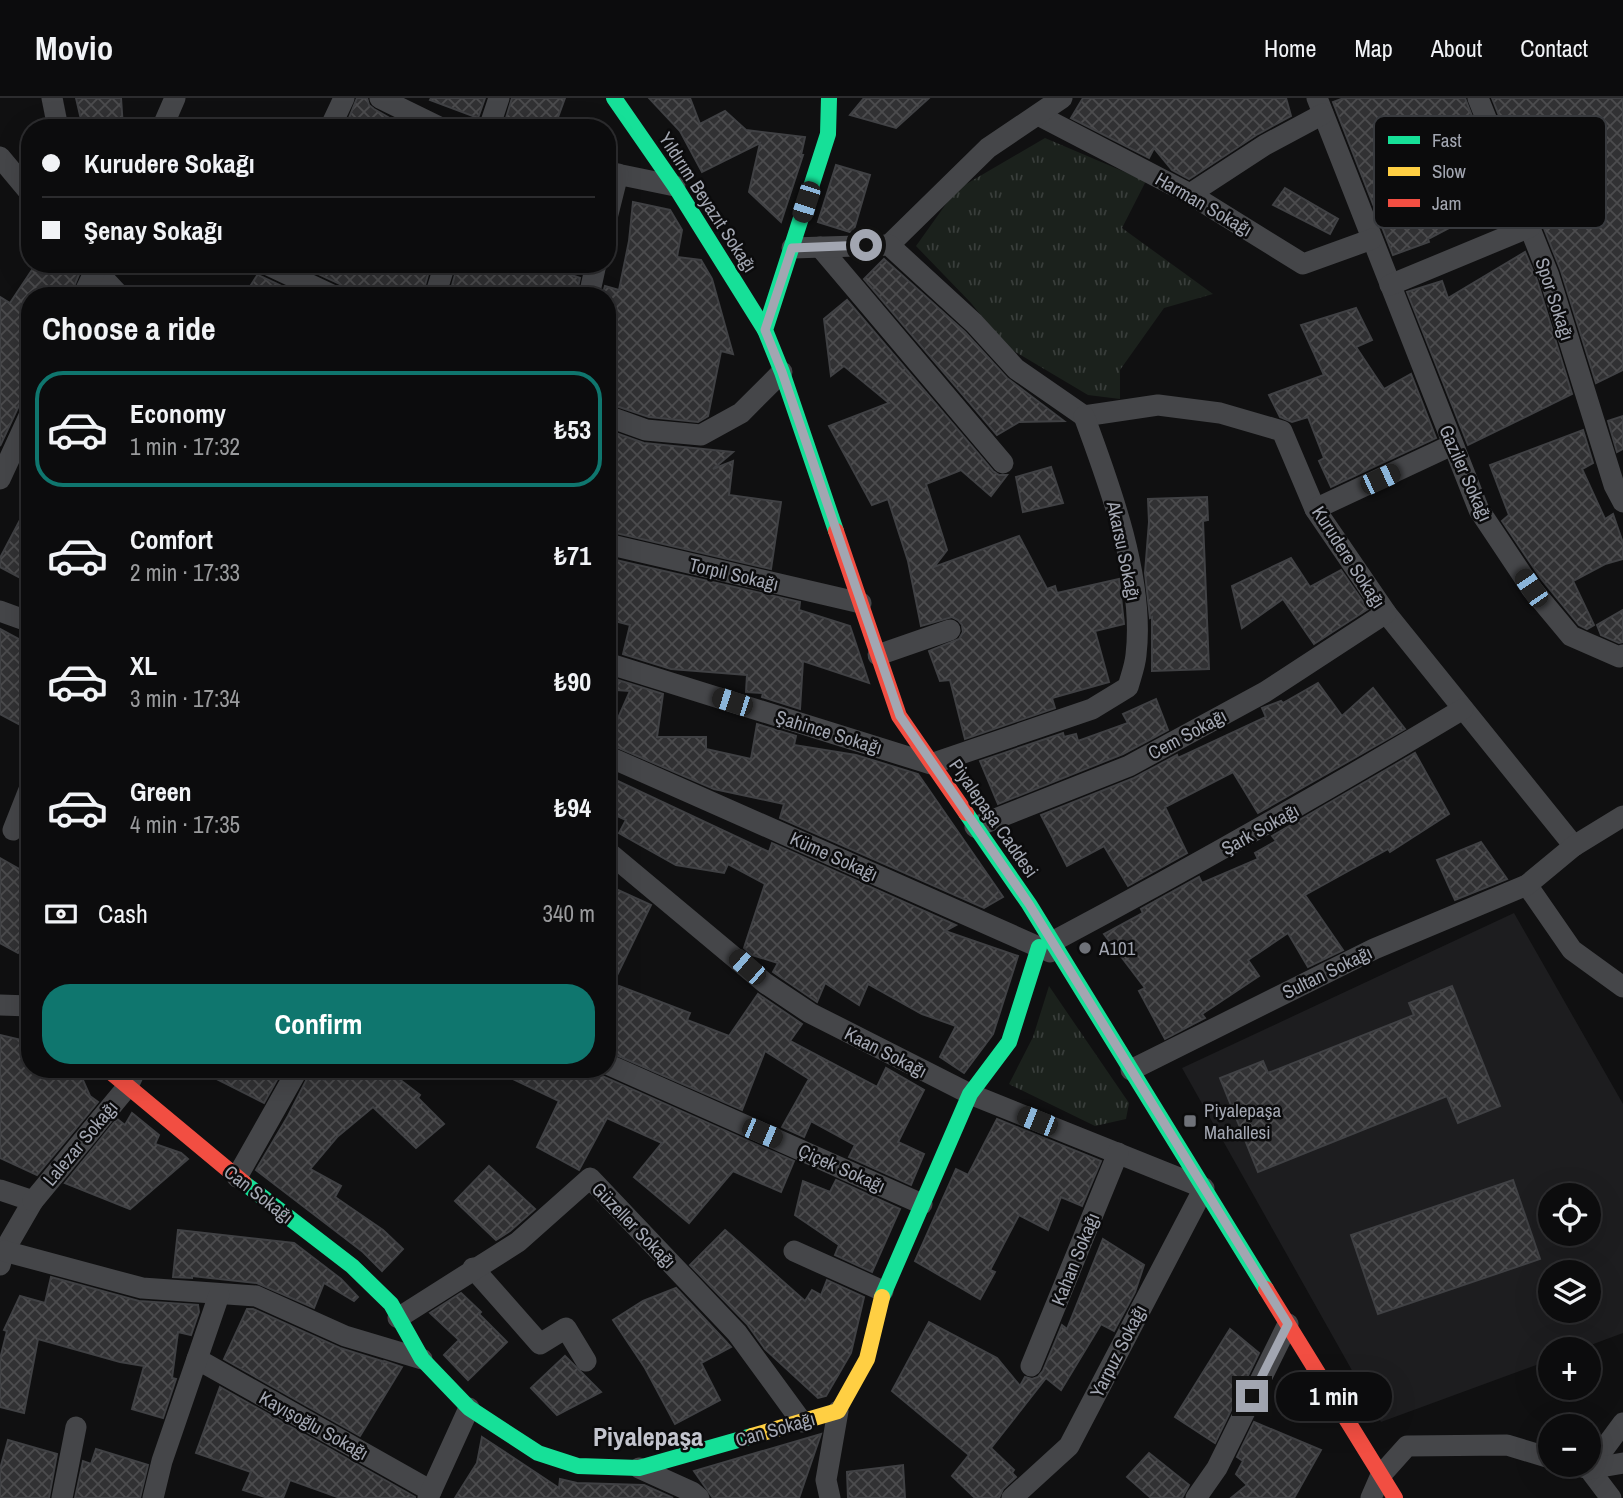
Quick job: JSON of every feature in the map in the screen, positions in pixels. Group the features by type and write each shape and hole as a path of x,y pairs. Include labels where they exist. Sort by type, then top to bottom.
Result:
{"street":[{"path":"52,98 56,119"},
{"path":"166,119 175,98"},
{"path":"334,119 344,98"},
{"path":"380,98 423,119"},
{"path":"492,119 499,98"},
{"name":"Yıldırım Beyazıt Sokağı","path":"615,98 675,186 765,330"},
{"path":"765,330 828,134 829,98"},
{"path":"792,248 889,244 988,148 1062,98"},
{"name":"Spor Sokağı","path":"1478,98 1485,116"},
{"path":"1190,194 1320,106"},
{"name":"Gaziler Sokağı","path":"1320,106 1479,510 1531,588 1571,636 1619,656 1623,655"},
{"name":"Harman Sokağı","path":"1038,115 1190,194 1303,264 1372,239"},
{"path":"0,157 21,182"},
{"path":"616,174 675,186"},
{"path":"1390,285 1528,228"},
{"name":"Spor Sokağı","path":"1530,228 1614,453 1614,485 1623,502"},
{"path":"889,244 974,323 1016,369 1084,416"},
{"path":"820,247 1003,463"},
{"path":"100,273 112,287"},
{"path":"286,273 315,287"},
{"name":"Piyalepaşa Caddesi","path":"765,330 782,372 900,716 975,827 1131,1070 1395,1498"},
{"path":"616,419 646,430 701,435 741,414 782,372"},
{"name":"Kurudere Sokağı","path":"1084,416 1158,405 1220,413 1282,431 1315,509 1386,613 1574,846"},
{"name":"Akarsu Sokağı","path":"931,764 1092,709 1128,687 1136,657 1138,619 1132,576 1106,475 1084,416"},
{"path":"1315,509 1452,445"},
{"path":"0,480 21,452"},
{"name":"Torpil Sokağı","path":"616,546 861,603"},
{"path":"0,611 21,619"},
{"name":"Cem Sokağı","path":"975,827 1129,766 1265,692 1386,613"},
{"path":"878,655 950,629"},
{"name":"Şahince Sokağı","path":"616,666 931,764"},
{"name":"Şark Sokağı","path":"1051,948 1314,799 1463,709"},
{"name":"Küme Sokağı","path":"616,760 1051,948"},
{"path":"14,830 21,811"},
{"name":"Sultan Sokağı","path":"1131,1070 1374,949 1527,885 1574,846 1623,816"},
{"name":"Kaan Sokağı","path":"616,858 765,983 810,1013 970,1094 1203,1188"},
{"path":"1527,885 1572,950 1621,983"},
{"name":"Can Sokağı","path":"132,1078 237,1177 352,1266 391,1304 422,1359 468,1408 538,1453 578,1466 639,1468 838,1411 867,1359 883,1291 970,1094 1009,1042 1051,948"},
{"path":"0,1005 21,1006"},
{"name":"Çiçek Sokağı","path":"616,1068 922,1204"},
{"name":"Lalezar Sokağı","path":"2,1258 33,1200 132,1078"},
{"path":"237,1177 293,1078"},
{"name":"Kahan Sokağı","path":"1031,1366 1118,1153"},
{"name":"Güzeller Sokağı","path":"398,1318 517,1242 590,1178 737,1333 802,1422"},
{"name":"Yarpuz Sokağı","path":"1012,1498 1069,1446 1203,1188"},
{"path":"0,1189 33,1200"},
{"path":"794,1251 883,1291"},
{"path":"2,1258 142,1288 256,1296 345,1336 422,1359"},
{"path":"473,1268 540,1344 566,1328 586,1360"},
{"path":"153,1498 162,1461 219,1295"},
{"path":"1196,1498 1217,1468 1288,1324"},
{"name":"Kayışoğlu Sokağı","path":"197,1359 429,1495"},
{"path":"429,1495 468,1408"},
{"path":"830,1498 826,1480 838,1411"},
{"path":"1601,1447 1623,1423"},
{"path":"62,1498 76,1427"},
{"path":"1371,1498 1381,1475 1407,1446 1507,1445 1538,1454"},
{"path":"1601,1465 1623,1463"},
{"path":"639,1468 692,1492 699,1498"},
{"path":"1591,1477 1611,1498"}],"shaded area":[{"path":"1514,913 1623,1104 1623,1333 1601,1341 1601,1337 1538,1337 1538,1364 1381,1422 1182,1068"}],"green space":[{"path":"1045,138 1146,181 1122,228 1213,294 1164,308 1120,370 1120,399 1088,395 1007,347 971,303 916,246 956,190"},
{"path":"1049,986 1129,1103 1126,1119 1095,1126 1009,1084 1033,1037"}],"building":[{"path":"76,98 121,98 122,119 81,119"},
{"path":"357,98 367,98 369,105 391,119 349,119"},
{"path":"485,98 478,118 430,100"},
{"path":"512,98 565,98 557,119 506,119"},
{"path":"649,98 690,98 700,124 725,111 746,130 805,137 803,155 781,222 749,192 760,143 702,172 680,131"},
{"path":"864,98 929,98 896,128 850,115"},
{"path":"1083,98 1286,98 1291,116 1189,179 1172,170 1154,148 1149,158 1071,118"},
{"path":"1344,98 1465,98 1472,116 1374,116 1374,207 1333,102"},
{"path":"1492,98 1623,98 1623,370 1596,383 1561,271 1544,228 1606,228 1606,116 1499,116"},
{"path":"836,165 870,175 853,233 818,222"},
{"path":"1285,188 1338,219 1330,234 1273,205"},
{"path":"633,202 670,210 682,230 677,257 701,260 712,279 733,354 721,351 708,416 698,422 649,417 616,406 616,289 619,290 629,241"},
{"path":"1382,228 1449,228 1428,239 1429,242 1393,255"},
{"path":"1525,252 1537,280 1572,394 1468,445 1407,292 1442,281 1448,298"},
{"path":"884,259 965,332 1007,378 1064,421 1019,422 997,435 864,279"},
{"path":"30,273 80,273 74,287 21,287 21,401 0,446 0,297 10,303"},
{"path":"316,273 428,273 425,287 343,287"},
{"path":"455,273 566,273 580,278 578,287 452,287"},
{"path":"258,274 284,287 250,287"},
{"path":"847,300 993,471 999,475 1007,475 991,496 961,470 926,484 947,550 934,567 1019,536 1047,589 1055,586 1057,593 1119,579 1124,624 1095,631 1109,682 1052,698 1055,708 965,739 950,680 940,681 929,651 959,639 963,632 962,625 952,617 921,626 908,561 888,499 872,505 829,426 889,403 844,366 831,376 824,319"},
{"path":"1356,308 1372,340 1356,347 1384,389 1411,374 1436,438 1331,487 1319,461 1324,458 1308,417 1292,422 1280,417 1269,395 1324,375 1301,325"},
{"path":"1623,416 1623,449 1617,452 1608,421"},
{"path":"1583,430 1593,463 1582,469 1605,519 1613,514 1623,543 1623,559 1605,564 1573,581 1594,625 1587,629 1579,625 1542,580 1502,521 1509,515 1490,465"},
{"path":"616,433 644,443 733,452 713,469 733,461 729,495 781,502 771,569 616,533"},
{"path":"1051,467 1063,503 1023,512 1016,477"},
{"path":"1207,497 1208,520 1203,521 1209,669 1152,671 1152,617 1150,618 1145,573 1148,499"},
{"path":"21,518 21,578 0,567 0,558"},
{"path":"1291,558 1310,587 1341,570 1368,609 1314,644 1283,599 1242,628 1232,586"},
{"path":"616,560 800,602 799,610 850,626 869,683 803,661 800,709 762,697 763,693 746,692 747,675 671,669 623,654 630,625 616,621"},
{"path":"1623,610 1623,642 1619,643 1601,635 1597,625"},
{"path":"0,629 21,640 21,725 0,714"},
{"path":"618,680 663,694 657,737 706,737 706,749 751,759 757,724 796,736 794,745 856,755 918,774 1003,897 984,908 780,818 784,804 714,789 616,747 616,723 630,691 617,690"},
{"path":"1318,683 1342,716 1373,688 1405,729 1258,813 1233,772 1165,807 1187,853 1128,886 1104,846 1067,866 1041,815 1134,778 1177,755 1178,758 1266,717 1262,708 1281,701 1283,703"},
{"path":"1156,699 1168,730 1123,754 998,804 980,761 1063,733 1064,737 1076,734 1078,741 1128,723 1123,714"},
{"path":"1415,753 1449,814 1390,852 1388,849 1305,895 1343,950 1308,967 1288,933 1248,960 1259,976 1202,1014 1205,1018 1165,1039 1139,991 1145,988 1104,934 1143,913 1141,909 1199,877 1202,883 1258,859 1255,853 1276,841 1272,836"},
{"path":"616,780 769,852 772,843 956,925 945,931 1018,956 993,1034 964,1073 940,1057 956,1026 922,1014 868,984 859,1005 825,983 817,1002 773,972 778,963 752,955 744,948 765,884 728,864 724,873 676,865 619,833 626,820 616,815"},
{"path":"1481,842 1507,879 1455,900 1437,860"},
{"path":"0,858 21,870 21,948 18,953 0,943"},
{"path":"616,889 651,905 616,977"},
{"path":"619,986 690,1013 687,1020 729,1036 758,994 802,1024 790,1041 877,1087 886,1068 924,1090 898,1142 924,1154 911,1185 849,1157 855,1145 811,1121 804,1137 782,1127 809,1079 765,1051 742,1110 616,1055 616,994"},
{"path":"1452,986 1500,1106 1458,1123 1447,1096 1258,1172 1220,1078 1263,1061 1268,1073 1414,1015 1409,1003"},
{"path":"0,1035 21,1040 21,1078 82,1078 90,1096 98,1102 37,1175 0,1158"},
{"path":"215,1078 278,1078 264,1103"},
{"path":"307,1078 398,1078 420,1095 418,1098 444,1124 416,1148 373,1107 337,1137 310,1169 341,1186 335,1197 383,1230 403,1249 382,1271 363,1252 256,1170"},
{"path":"511,1078 607,1078 794,1161 781,1192 733,1171 689,1223 634,1177 662,1143 607,1118 579,1170 537,1147 559,1101"},
{"path":"132,1113 159,1135 155,1144 181,1153 188,1159 130,1209 65,1183 117,1119 125,1125"},
{"path":"997,1119 1101,1161 1082,1206 1061,1197 1048,1230 1019,1215 990,1270 995,1272 980,1299 915,1261 956,1169 968,1175"},
{"path":"489,1166 535,1209 496,1240 455,1201"},
{"path":"836,1180 900,1209 872,1272 835,1255 839,1245 795,1215 803,1181 830,1192"},
{"path":"1513,1180 1540,1259 1378,1314 1351,1235"},
{"path":"178,1230 294,1243 341,1279 358,1297 354,1301 324,1283 314,1308 257,1283 192,1276 173,1277"},
{"path":"725,1230 805,1301 812,1290 821,1295 827,1280 864,1297 851,1353 826,1396 818,1398 765,1349 747,1324 690,1265"},
{"path":"1103,1239 1144,1265 1135,1292 1114,1331 1101,1324 1061,1390 1046,1378 991,1448 1014,1470 1012,1473 1016,1477 1003,1489 999,1498 975,1498 952,1476 969,1455 892,1391 929,1322 997,1358 1020,1386 1025,1377 1038,1377 1062,1325 1067,1329"},
{"path":"51,1277 139,1301 198,1305 199,1312 191,1335 178,1332 172,1378 176,1379 163,1418 132,1409 144,1366 38,1339 24,1413 0,1407 0,1359 7,1331 4,1330 20,1296 45,1303"},
{"path":"676,1288 731,1347 701,1363 720,1400 675,1424 645,1368 613,1320 643,1301"},
{"path":"461,1293 507,1342 468,1380 444,1355 459,1340 430,1313"},
{"path":"247,1309 253,1309 340,1348 402,1367 360,1436 224,1359"},
{"path":"1230,1329 1259,1353 1215,1443 1175,1417"},
{"path":"565,1356 601,1392 557,1415 531,1388"},
{"path":"220,1387 415,1498 340,1498 290,1480 283,1498 268,1498 243,1490 251,1472 196,1453"},
{"path":"1254,1422 1321,1450 1294,1498 1231,1498 1247,1485 1236,1474 1243,1461 1237,1457"},
{"path":"821,1434 799,1498 713,1498 694,1471"},
{"path":"482,1437 559,1488 560,1479 577,1483 644,1485 673,1498 455,1498 477,1463"},
{"path":"8,1440 57,1454 49,1498 0,1498 0,1469"},
{"path":"96,1449 148,1465 140,1498 75,1498 83,1461 91,1464"},
{"path":"1149,1453 1189,1485 1182,1498 1151,1498 1127,1477"},
{"path":"903,1465 905,1498 848,1498 847,1472"}],"traffic: fast":[{"path":"614,98 675,186 765,330"},
{"path":"829,98 828,134 765,330 836,531"},
{"path":"966,813 1029,904 1266,1289"},
{"path":"882,1297 970,1094 1009,1042 1039,947"},
{"path":"244,1183 352,1266 391,1304 422,1359 469,1408 538,1453 578,1466 639,1468 752,1436"}],"traffic: slow":[{"path":"752,1436 838,1411 867,1359 882,1297"}],"traffic: jam":[{"path":"836,531 899,716 966,813"},
{"path":"118,1078 244,1183"},
{"path":"1266,1289 1395,1498"}],"place":[{"name":"A101","path":"1085,948"},
{"name":"Piyalepaşa Mahallesi","path":"1190,1121"}],"district":[{"name":"Piyalepaşa","path":"648,1436"}],"route":[{"path":"866,245 792,248 765,330 782,372 900,716 1029,904 1288,1324 1252,1396"}]}
